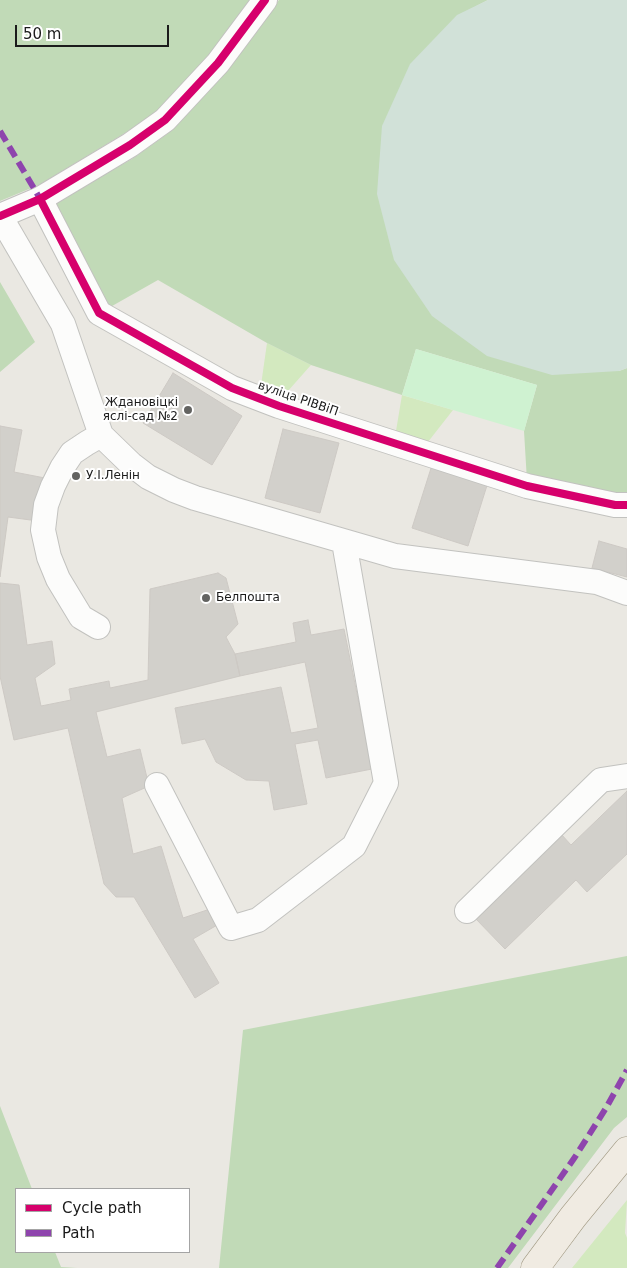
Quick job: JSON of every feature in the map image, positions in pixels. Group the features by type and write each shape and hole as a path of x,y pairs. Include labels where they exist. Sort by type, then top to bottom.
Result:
{"main road":[{"path":"535,1268 573,1217 627,1151"}],"street":[{"path":"266,0 218,63 165,120 130,146 40,199 0,216 63,324 101,435 131,464 148,477 174,490 344,542 395,556 597,582 627,592"},
{"name":"вуліца РІВВіП","path":"40,199 100,313 232,388 279,406 527,486 615,505 627,505"},
{"path":"98,627 81,616 58,579 49,557 43,530 46,505 62,468 72,453 101,435"},
{"path":"157,785 231,928 258,920 354,846 386,783 344,542"},
{"path":"467,911 601,780 627,776"}],"green space":[{"path":"0,0 253,0 211,58 153,116 41,184 0,201"},
{"path":"279,0 488,0 457,16 619,371 627,368 627,502 527,481 524,431 537,385 416,349 402,395 311,365 267,343 158,280 105,310 49,205 132,159 167,134 201,99"},
{"path":"0,282 35,342 0,372"},
{"path":"267,343 311,365 280,400 260,392"},
{"path":"416,349 537,385 524,431 402,395"},
{"path":"402,395 453,410 424,447 395,437"},
{"path":"627,956 627,1117 614,1128 508,1268 219,1268 243,1030"},
{"path":"0,1106 32,1188 15,1188 15,1253 55,1253 61,1267 77,1268 0,1268"},
{"path":"627,1200 625,1233 627,1238 627,1268 572,1268"}],"shaded area":[{"path":"488,0 627,0 627,368 619,371 552,375 487,356 432,316 394,260 377,194 382,126 410,64 457,15"}],"building":[{"path":"173,373 242,416 212,465 143,423"},
{"path":"0,426 22,430 14,472 45,478 38,521 8,517 0,577"},
{"path":"283,429 339,443 320,513 265,498"},
{"path":"433,462 489,479 468,546 412,528"},
{"path":"599,541 627,549 627,577 592,568"},
{"path":"218,573 226,578 238,624 226,637 235,654 240,676 96,712 107,757 140,749 149,786 122,798 133,854 161,846 183,918 210,909 219,924 193,939 219,983 195,998 134,897 116,897 104,884 68,728 14,740 0,676 0,583 19,585 27,645 52,641 55,664 35,678 41,706 71,700 69,689 109,681 110,688 148,680 150,589"},
{"path":"308,620 311,635 344,629 372,769 326,778 318,740 295,744 307,804 274,810 269,781 246,780 216,762 205,739 182,744 175,708 281,687 291,733 318,728 305,662 240,676 235,654 296,642 293,623"},
{"path":"627,791 627,854 587,892 576,880 505,949 475,918 561,834 571,845"}],"marked path":[{"path":"0,131 42,202"},
{"path":"497,1268 575,1157 627,1070"}],"cycle path":[{"path":"0,216 40,199 130,145 165,120 218,63 265,0"},
{"path":"40,199 99,313 232,388 279,406 527,486 615,505 627,505"}],"place":[{"name":"Ждановіцкі яслі-сад №2","path":"188,410"},
{"name":"У.І.Ленін","path":"76,476"},
{"name":"Белпошта","path":"206,598"}]}
